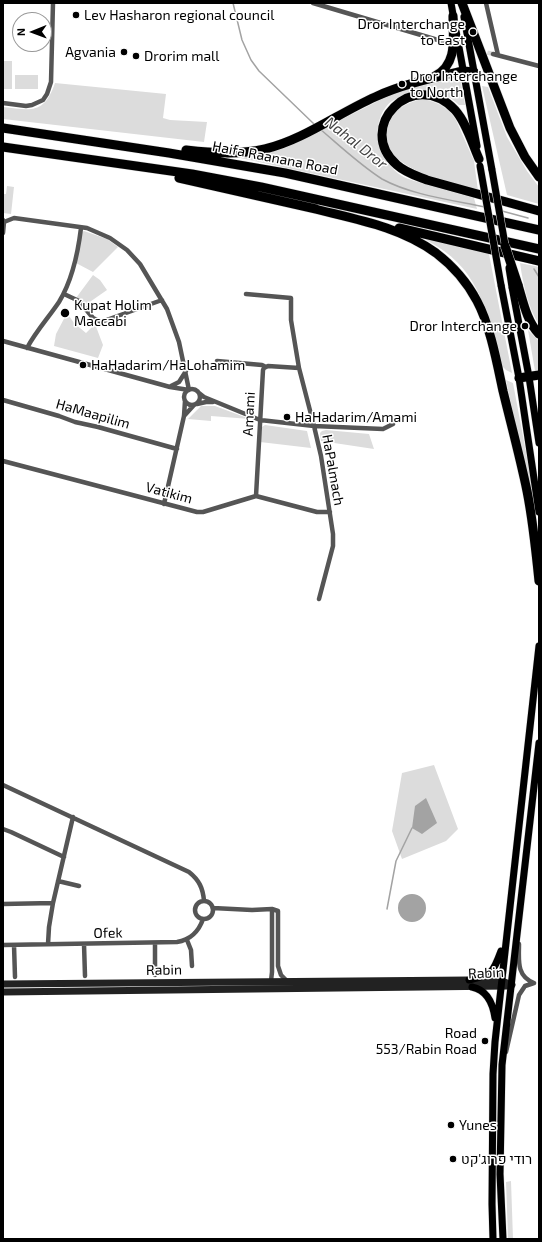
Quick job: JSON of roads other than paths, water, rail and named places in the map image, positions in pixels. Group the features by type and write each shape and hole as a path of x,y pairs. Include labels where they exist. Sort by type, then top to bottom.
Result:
{"highway":[{"path":"462,3 510,128 525,157 539,177"},
{"path":"427,80 439,74 452,58 453,16"},
{"path":"24,131 220,153 241,152 267,148 297,137 374,97 393,89 463,71 474,72"},
{"path":"480,162 466,129 456,111 437,97 423,94 413,96 398,103 387,115 382,133 386,151 394,162 405,171 414,176 427,180 539,211"},
{"name":"Haifa Raanana Road","path":"3,128 169,153 285,173 539,230"},
{"path":"3,147 192,174 261,187 539,248"},
{"path":"123,164 539,261"},
{"path":"311,208 386,228 405,235 436,253 449,264 461,276 478,302 494,352 526,490 539,581"},
{"path":"505,246 515,286 533,327 539,334"},
{"path":"518,378 539,375"}],"main road":[{"path":"451,3 518,378 539,512"},
{"path":"462,3 505,246"},
{"path":"515,286 539,443"},
{"path":"493,1239 493,1074 496,1026 539,646"},
{"path":"503,1239 500,1174 502,1065 520,922 539,743"},
{"path":"469,980 486,976 492,971 497,964 506,939"},
{"path":"472,987 481,989 490,1001 494,1010 496,1026"}],"street":[{"path":"3,104 26,106 32,105 43,100 47,94 51,82 53,3"},
{"path":"313,3 448,43"},
{"path":"486,3 498,55"},
{"path":"493,54 539,66"},
{"path":"3,232 3,221 14,218 87,228 105,235 127,250 140,264 162,300 176,332 186,371 189,390 186,393 184,416 164,504"},
{"path":"28,348 64,294 71,277 81,228"},
{"path":"64,294 79,301 93,318 100,322 162,300"},
{"name":"HaPalmach","path":"246,294 291,298 291,320 299,368 321,456 333,534 333,546 319,599"},
{"path":"3,341 170,386 196,390 204,397 260,420 314,426 383,429 393,424"},
{"path":"217,361 262,365 266,367 299,368"},
{"name":"Amami","path":"256,496 263,370 266,367"},
{"path":"170,386 178,382 186,371"},
{"path":"170,386 180,391 189,405 217,402"},
{"path":"184,416 201,398 199,393"},
{"name":"HaMaapilim","path":"3,400 75,422 177,449"},
{"name":"Vatikim","path":"3,461 200,513 256,496"},
{"path":"256,496 318,512 330,512"},
{"path":"3,785 189,872 195,876 201,886 204,901"},
{"path":"48,944 53,903 73,817"},
{"path":"3,829 64,857"},
{"path":"58,881 79,886"},
{"path":"204,901 210,904 213,908 213,914"},
{"path":"204,901 198,904 195,910 198,917 203,919 208,919 213,914 229,910"},
{"path":"3,904 53,903"},
{"path":"213,908 229,910 278,911 278,966 281,976 286,982"},
{"path":"271,982 272,911"},
{"path":"192,966 191,950 187,940 199,929 203,919"},
{"path":"502,1065 511,1036 519,995 525,986 534,983 523,977 520,972 520,922"},
{"name":"Ofek","path":"3,945 155,943 187,940"},
{"path":"155,943 155,975"},
{"path":"84,944 85,976"},
{"path":"14,945 15,977"},
{"name":"Rabin","path":"3,984 469,980 512,985"},
{"name":"Rabin","path":"3,992 472,987 501,984"}],"waterway":[{"name":"Nahal Dror","path":"233,3 242,40 251,60 259,71 314,124"},
{"name":"Nahal Dror","path":"320,129 366,168 393,185 419,193 485,207"},
{"name":"Nahal Dror","path":"502,211 528,218"},
{"name":"Nahal Dror","path":"534,269 539,277"},
{"path":"387,909 396,861 412,828"}],"tunnel":[{"path":"481,51 493,54"}],"place":[{"name":"Lev Hasharon regional council","path":"76,15"},
{"name":"Dror Interchange to East","path":"473,32"},
{"name":"Agvania","path":"124,52"},
{"name":"Drorim mall","path":"136,56"},
{"name":"Dror Interchange to North","path":"402,84"},
{"name":"Kupat Holim Maccabi","path":"65,313"},
{"name":"Dror Interchange","path":"525,326"},
{"name":"HaHadarim/HaLohamim","path":"83,365"},
{"name":"HaHadarim/Amami","path":"287,417"},
{"name":"Road 553/Rabin Road","path":"485,1041"},
{"name":"Yunes","path":"451,1125"},
{"name":"רודי פרוג'קט","path":"453,1159"}]}
